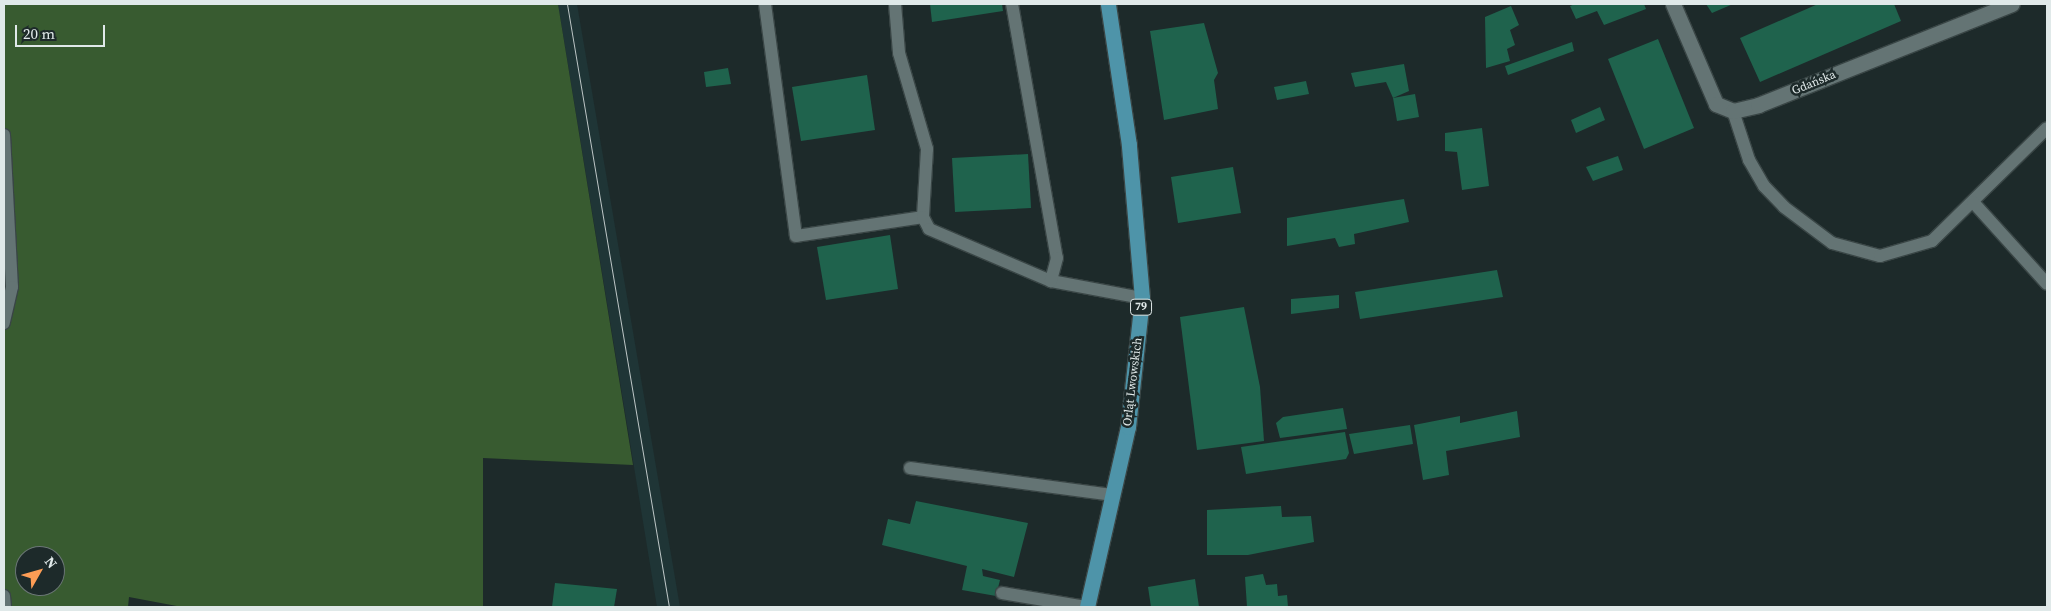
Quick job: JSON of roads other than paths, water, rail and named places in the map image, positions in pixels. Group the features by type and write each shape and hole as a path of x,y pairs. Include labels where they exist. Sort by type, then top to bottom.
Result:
{"main road":[{"name":"Orląt Lwowskich","path":"1087,607 1113,495 1135,383 1142,298 1130,154 1108,4"}],"street":[{"path":"1673,4 1716,104 1733,111"},
{"name":"Gdańska","path":"1733,111 1758,105 2012,4"}],"lane":[{"path":"765,4 796,236 923,217"},
{"path":"895,4 899,53 927,149 923,217 930,229 1051,281 1142,298"},
{"path":"1012,4 1057,258 1051,281"},
{"path":"1733,111 1749,160 1764,186 1832,243 1880,256 1932,241 1973,202 2027,143 2047,128"},
{"path":"4,135 12,287 4,323"},
{"path":"1973,202 2047,284"},
{"path":"910,468 1113,495"},
{"path":"1002,592 1087,607"},
{"path":"4,596 5,607"}],"tram line":[{"path":"567,4 669,607"}]}
